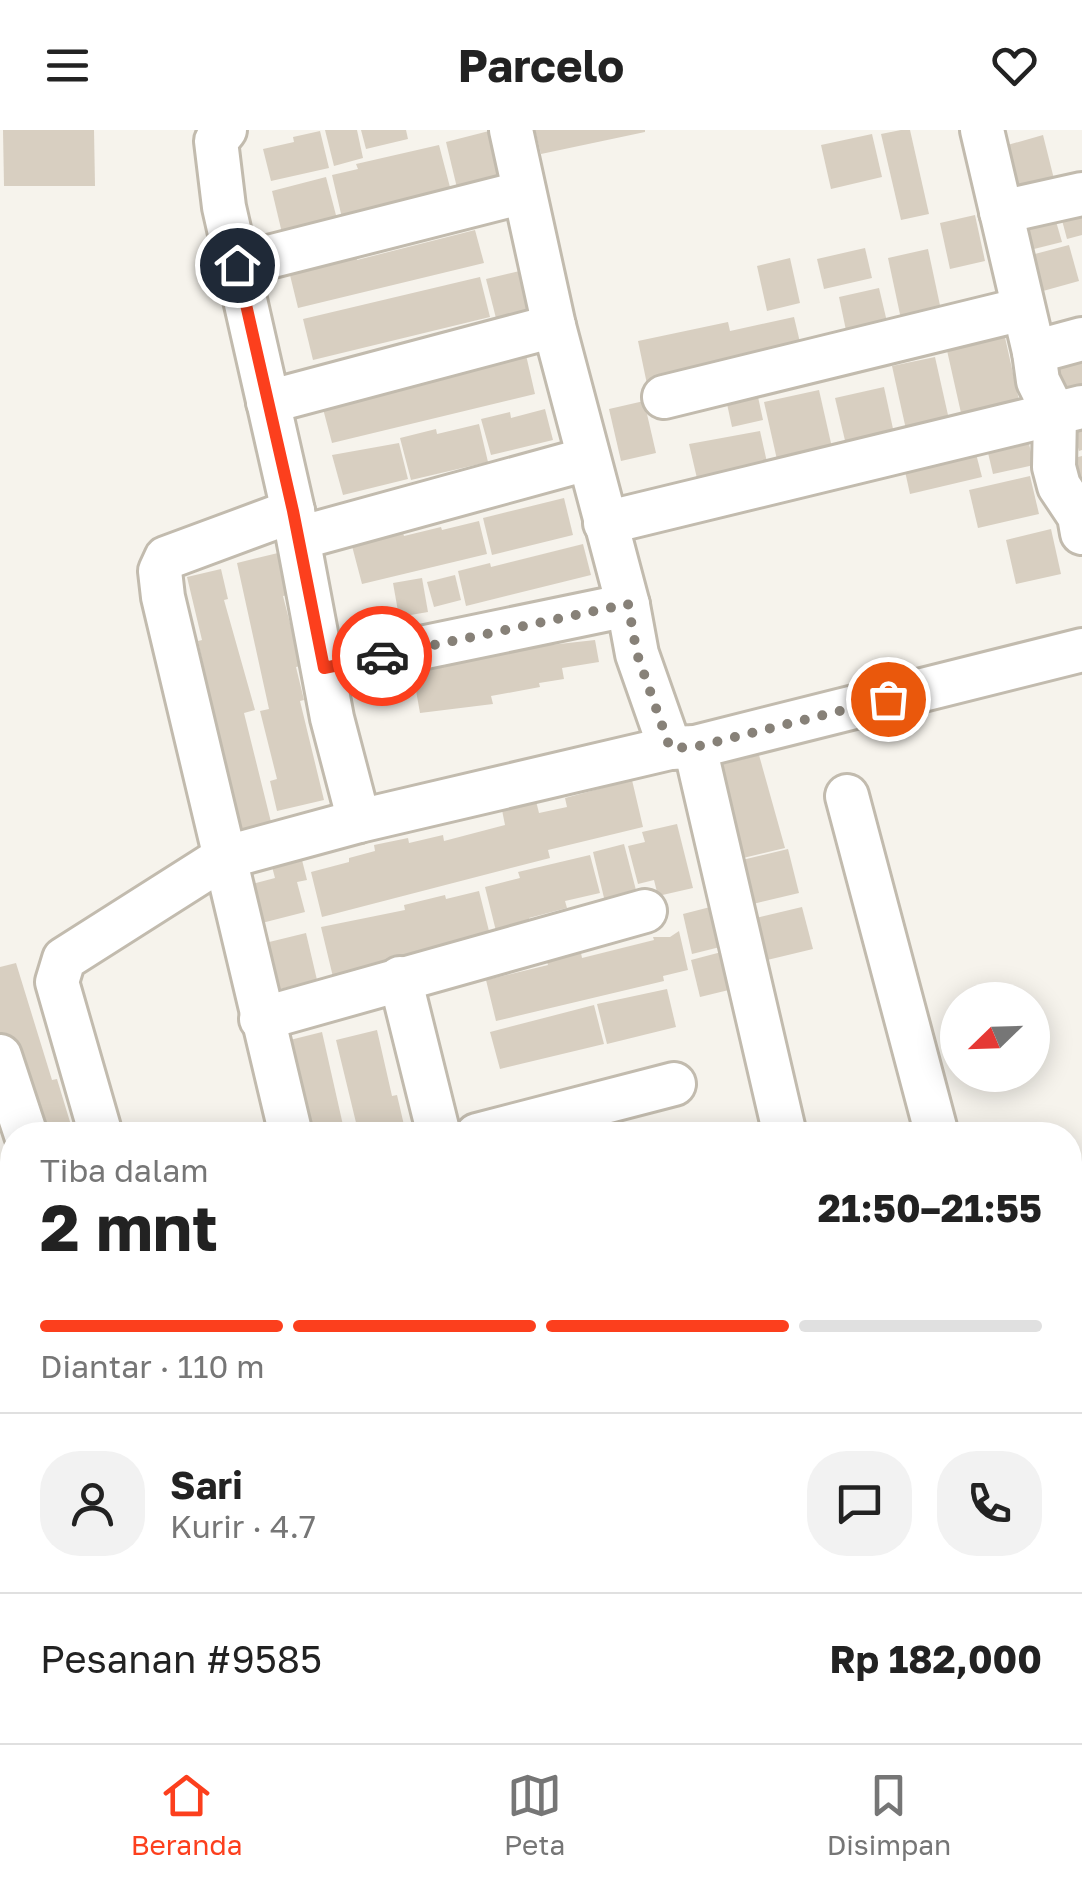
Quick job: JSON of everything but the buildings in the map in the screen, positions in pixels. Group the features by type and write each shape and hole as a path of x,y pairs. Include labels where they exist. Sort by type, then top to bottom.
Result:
{"street":[{"path":"225,130 216,141 224,207 296,525 332,718 359,820"},
{"path":"511,130 554,326 628,604 637,654 682,748 782,1122"},
{"path":"982,130 1038,381 1069,411"},
{"path":"237,265 524,192"},
{"path":"1001,212 1082,194"},
{"path":"664,397 1023,309"},
{"path":"268,402 554,326"},
{"path":"1034,352 1082,339"},
{"path":"1069,411 1054,467 1081,522"},
{"path":"605,523 1069,411"},
{"path":"288,1122 163,597 161,566 172,556 587,459"},
{"path":"324,668 628,604"},
{"path":"97,1122 57,982 64,959 224,858 359,820 682,748 1082,650"},
{"path":"847,796 934,1122"},
{"path":"262,1019 645,911"},
{"path":"400,978 436,1122"},
{"path":"0,1056 22,1122"},
{"path":"527,1122 674,1084"}],"way so far":[{"path":"382,656 628,604 637,654 670,748 695,747 888,699"}],"route":[{"path":"237,265 324,668 382,656"}]}
